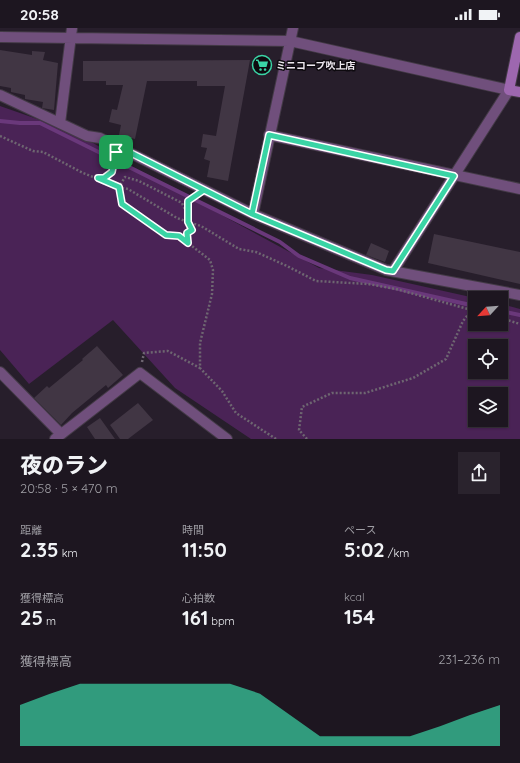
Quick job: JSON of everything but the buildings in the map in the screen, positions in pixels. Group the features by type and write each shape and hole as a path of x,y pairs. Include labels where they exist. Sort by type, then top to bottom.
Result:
{"street":[{"path":"60,123 72,28"},
{"path":"252,214 292,28"},
{"path":"0,37 290,41 520,92"},
{"path":"393,271 509,90 520,37"},
{"path":"0,94 87,136 100,138 117,146 252,214 386,270 520,295"},
{"path":"269,135 520,190"},
{"path":"0,372 58,436 140,373 227,439"}],"path":[{"path":"0,136 33,151 43,152 83,173 128,189 177,218 201,226 239,249 256,252 316,281 368,284 396,289 468,309"},
{"path":"98,178 104,178 112,172 117,146"},
{"path":"188,216 182,203 139,181 125,177 119,187 122,204 166,235 179,236 210,260 214,270 212,294 200,343 200,368"},
{"path":"188,243 187,233 192,230 188,222 188,201 204,190"},
{"path":"307,439 299,430 302,407 332,392 365,393 413,378 446,359 464,321 468,317"},
{"path":"508,320 520,324"},
{"path":"140,373 144,353 168,351 200,368 222,391 236,413 276,439"}],"shaded area":[{"path":"0,106 77,133 124,162 319,268 372,275 468,296 468,331 508,331 508,306 520,309 520,439 251,439 175,388 113,320 29,384 0,350"}],"waterway":[{"path":"0,121 40,123 280,242 299,256 350,278 468,304"},
{"path":"508,312 520,315"}],"place":[{"name":"ミニコープ吹上店","path":"262,65"}],"route":[{"path":"116,152 112,172 104,178 98,178 119,187 122,204 166,235 179,236 188,243 187,233 192,230 188,222 188,201 204,190 252,214 386,270 393,271 454,176 269,135 252,214 117,146 116,152"}]}
